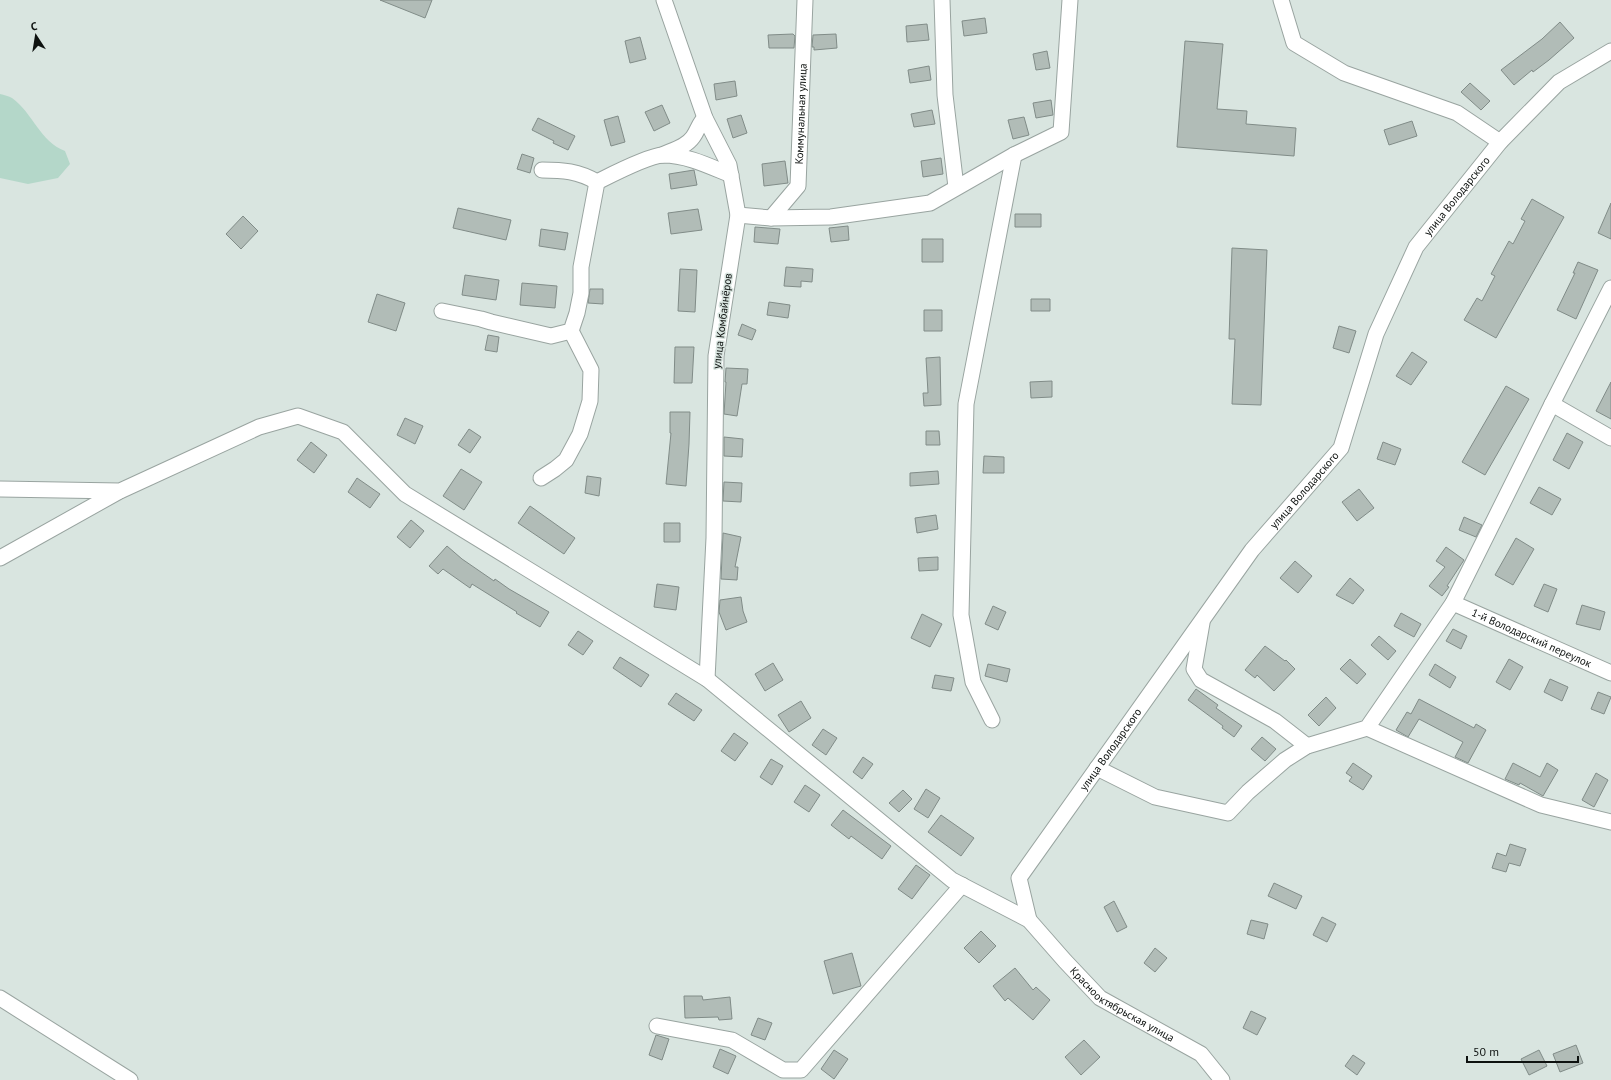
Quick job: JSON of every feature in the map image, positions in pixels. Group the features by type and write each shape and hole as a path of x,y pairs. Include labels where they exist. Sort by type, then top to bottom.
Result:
{"street":[{"name":"улица Комбайнёров","path":"664,0 705,118 729,165 738,215 716,356 714,538 707,679"},
{"name":"Коммунальная улица","path":"771,218 798,186 805,0"},
{"path":"942,0 945,95 956,187"},
{"path":"738,215 771,218 831,218 930,203 1014,155 1061,132 1070,0"},
{"path":"1281,0 1294,43 1344,73 1457,113 1500,142"},
{"name":"улица Володарского","path":"1029,920 1018,878 1252,550 1341,448 1376,334 1416,247 1500,142 1559,82 1611,51"},
{"path":"597,182 638,163 684,145 693,137 700,122 705,118"},
{"path":"661,155 683,158 707,165 731,175"},
{"path":"992,720 973,682 961,615 966,404 1014,155"},
{"path":"542,170 559,170 584,174 597,182"},
{"path":"542,478 556,470 566,460 580,434 590,401 591,370 571,331 581,293 581,267 597,182"},
{"path":"1097,768 1155,797 1228,813 1248,792 1285,760 1307,746 1368,728 1453,603 1611,288"},
{"path":"442,311 551,336 571,331"},
{"path":"1552,404 1611,438"},
{"path":"0,558 120,491 259,427 298,416 343,432 405,494 707,679 952,880 1029,920"},
{"path":"0,489 120,491"},
{"name":"1-й Володарский переулок","path":"1453,603 1611,673"},
{"path":"1202,619 1194,669 1202,680 1275,721 1307,746"},
{"path":"1368,728 1541,805 1611,822"},
{"path":"656,1026 732,1040 784,1070 801,1070 962,885"},
{"name":"Краснооктябрьская улица","path":"1029,920 1100,998 1200,1054 1222,1080"},
{"path":"0,998 130,1080"}],"green space":[{"path":"0,94 11,97 19,104 49,141 56,147 65,151 70,164 58,178 28,184 0,178"}],"building":[{"path":"380,0 432,0 425,18"},
{"path":"985,18 987,33 964,36 962,21"},
{"path":"1560,22 1574,38 1549,60 1533,72 1532,70 1514,85 1501,70 1542,39"},
{"path":"927,24 929,40 907,42 906,26"},
{"path":"793,34 795,36 794,48 769,48 768,35"},
{"path":"836,34 837,48 814,50 814,47 812,47 813,35"},
{"path":"640,37 646,59 630,63 625,41"},
{"path":"1185,41 1223,44 1217,109 1247,111 1246,124 1296,128 1294,156 1177,147"},
{"path":"1047,51 1050,68 1036,70 1033,54"},
{"path":"929,66 931,80 910,83 908,70"},
{"path":"735,81 737,96 716,100 714,84"},
{"path":"1470,83 1490,101 1481,110 1461,92"},
{"path":"1051,100 1053,115 1036,118 1033,103"},
{"path":"662,105 670,123 654,131 645,112"},
{"path":"932,110 935,124 914,127 911,114"},
{"path":"741,115 747,133 733,138 727,119"},
{"path":"618,116 625,142 611,146 604,120"},
{"path":"1024,117 1029,135 1013,139 1008,120"},
{"path":"538,118 575,136 568,150 532,130"},
{"path":"1412,121 1417,136 1389,145 1384,130"},
{"path":"522,154 534,158 530,173 517,169"},
{"path":"941,158 943,174 923,177 921,161"},
{"path":"785,161 788,183 764,186 762,164"},
{"path":"694,170 697,185 671,189 669,174"},
{"path":"1532,199 1564,217 1496,338 1464,320 1477,298 1482,301 1495,276 1491,274 1509,241 1513,244 1525,221 1521,219"},
{"path":"1611,203 1611,239 1598,233"},
{"path":"458,208 511,220 506,240 453,228"},
{"path":"698,209 702,230 671,234 668,213"},
{"path":"1015,214 1041,214 1041,227 1015,227"},
{"path":"243,216 258,231 241,249 226,234"},
{"path":"848,226 849,240 831,242 829,228"},
{"path":"755,227 780,229 778,244 754,242"},
{"path":"541,229 568,233 565,250 539,246"},
{"path":"922,239 943,239 943,262 922,262"},
{"path":"1232,248 1267,250 1261,405 1232,404 1235,339 1229,339"},
{"path":"1578,262 1598,270 1576,319 1557,310 1575,273 1573,273"},
{"path":"786,267 813,269 812,282 801,281 801,287 784,286"},
{"path":"680,269 697,270 695,312 678,311"},
{"path":"465,275 499,280 496,300 462,295"},
{"path":"522,283 557,286 555,308 520,305"},
{"path":"590,289 603,289 603,304 588,303"},
{"path":"377,294 405,303 396,331 368,322"},
{"path":"1031,299 1050,299 1050,311 1031,311"},
{"path":"769,302 790,305 788,318 767,315"},
{"path":"924,310 942,310 942,331 924,331"},
{"path":"742,324 756,330 752,340 738,335"},
{"path":"1339,326 1356,331 1349,353 1333,348"},
{"path":"488,335 499,337 497,352 485,350"},
{"path":"675,347 694,347 692,383 674,383"},
{"path":"1412,352 1427,362 1411,385 1396,376"},
{"path":"940,357 941,405 924,406 923,393 928,393 926,358"},
{"path":"726,368 748,369 747,384 742,384 737,416 724,414"},
{"path":"1052,381 1052,397 1031,398 1030,382"},
{"path":"1611,382 1611,419 1596,411"},
{"path":"1506,386 1529,399 1485,475 1462,462"},
{"path":"670,412 690,412 686,486 666,484 671,433"},
{"path":"405,418 423,426 415,444 397,435"},
{"path":"469,429 481,437 470,453 458,445"},
{"path":"926,431 939,431 940,445 926,445"},
{"path":"1567,433 1583,442 1569,469 1553,460"},
{"path":"724,437 743,439 742,457 724,456"},
{"path":"311,442 327,455 314,473 297,460"},
{"path":"1383,442 1401,449 1395,465 1377,459"},
{"path":"984,456 1004,457 1004,473 983,473"},
{"path":"461,469 482,482 464,510 443,496"},
{"path":"938,471 939,484 910,486 910,473"},
{"path":"587,476 601,478 599,496 585,493"},
{"path":"357,478 380,494 370,508 348,492"},
{"path":"724,482 742,483 741,502 723,501"},
{"path":"1539,487 1561,499 1552,515 1530,503"},
{"path":"1359,489 1374,508 1357,521 1342,502"},
{"path":"530,506 575,538 564,554 518,523"},
{"path":"936,515 938,529 917,533 915,518"},
{"path":"1464,517 1482,525 1476,537 1459,530"},
{"path":"411,520 424,531 410,548 397,537"},
{"path":"664,523 680,523 680,542 664,542"},
{"path":"723,533 741,537 735,567 738,567 737,580 721,579"},
{"path":"1516,538 1534,549 1513,585 1495,575"},
{"path":"447,546 462,559 494,581 495,579 509,589 549,612 540,627 472,584 470,588 443,569 438,574 429,566"},
{"path":"1446,547 1464,560 1447,586 1449,587 1442,596 1429,586 1445,567 1436,561"},
{"path":"938,557 938,570 919,571 918,558"},
{"path":"1295,561 1312,576 1298,593 1280,578"},
{"path":"1350,578 1364,590 1353,604 1336,595"},
{"path":"657,584 679,587 676,610 654,607"},
{"path":"1544,584 1557,589 1548,612 1534,606"},
{"path":"741,597 743,611 747,622 726,630 719,612 720,600"},
{"path":"1582,605 1605,612 1600,630 1576,624"},
{"path":"993,606 1006,612 998,630 985,624"},
{"path":"1401,613 1421,624 1414,637 1394,626"},
{"path":"922,614 942,624 930,647 911,638"},
{"path":"1453,629 1467,636 1461,649 1446,641"},
{"path":"578,631 593,641 583,655 568,645"},
{"path":"1379,636 1396,651 1388,660 1371,645"},
{"path":"1265,646 1285,661 1286,660 1295,669 1274,691 1257,675 1255,678 1245,670"},
{"path":"620,657 649,675 641,687 613,668"},
{"path":"1350,659 1366,674 1357,684 1340,669"},
{"path":"1509,659 1523,667 1510,690 1496,682"},
{"path":"773,663 783,680 765,691 755,674"},
{"path":"988,664 1010,669 1007,682 985,676"},
{"path":"1435,664 1456,677 1450,688 1429,675"},
{"path":"935,675 954,678 951,691 932,688"},
{"path":"1550,679 1568,687 1562,701 1544,692"},
{"path":"1196,689 1218,705 1216,708 1242,726 1234,737 1222,728 1223,726 1188,700"},
{"path":"1598,692 1611,697 1604,714 1591,709"},
{"path":"676,693 702,710 694,721 668,704"},
{"path":"1326,697 1336,708 1319,726 1308,715"},
{"path":"1419,699 1474,728 1476,724 1486,730 1468,763 1455,757 1463,742 1419,719 1408,737 1396,730 1407,712 1411,714"},
{"path":"801,701 811,718 789,732 778,715"},
{"path":"823,729 837,738 826,755 812,745"},
{"path":"734,733 748,743 735,761 721,751"},
{"path":"1262,737 1276,749 1265,761 1251,749"},
{"path":"863,757 873,764 862,779 853,772"},
{"path":"771,759 783,766 772,785 760,777"},
{"path":"1353,763 1372,776 1363,790 1349,781 1352,777 1346,773"},
{"path":"1513,763 1540,777 1547,763 1558,770 1543,796 1520,783 1519,785 1505,779"},
{"path":"1596,773 1608,780 1594,807 1582,800"},
{"path":"805,785 820,795 809,812 794,802"},
{"path":"926,789 940,798 928,818 914,809"},
{"path":"903,790 912,799 899,812 889,803"},
{"path":"843,810 891,846 882,859 851,836 849,839 831,825"},
{"path":"941,815 974,838 961,856 928,832"},
{"path":"1510,844 1526,849 1520,866 1509,863 1506,872 1492,868 1497,853 1506,856"},
{"path":"916,865 930,875 912,899 898,889"},
{"path":"1274,883 1302,896 1296,909 1268,896"},
{"path":"1114,901 1127,927 1117,932 1104,907"},
{"path":"1322,917 1336,924 1327,942 1313,935"},
{"path":"1251,920 1268,924 1264,939 1247,934"},
{"path":"981,931 996,946 979,963 964,948"},
{"path":"1155,948 1167,958 1155,972 1144,963"},
{"path":"852,953 861,986 833,994 824,961"},
{"path":"1015,968 1033,990 1036,987 1050,1000 1033,1020 1008,998 1005,1001 993,986"},
{"path":"684,996 702,996 703,1000 730,997 732,1019 719,1020 718,1017 685,1018"},
{"path":"1251,1011 1266,1018 1257,1035 1243,1028"},
{"path":"758,1018 772,1023 765,1040 751,1035"},
{"path":"656,1035 669,1039 662,1060 649,1055"},
{"path":"1084,1040 1100,1057 1081,1075 1065,1057"},
{"path":"1576,1045 1583,1063 1560,1072 1553,1054"},
{"path":"720,1049 736,1056 728,1074 713,1067"},
{"path":"834,1050 848,1059 834,1079 821,1069"},
{"path":"1539,1050 1547,1066 1529,1075 1521,1059"},
{"path":"1353,1055 1365,1063 1357,1075 1345,1066"}]}
